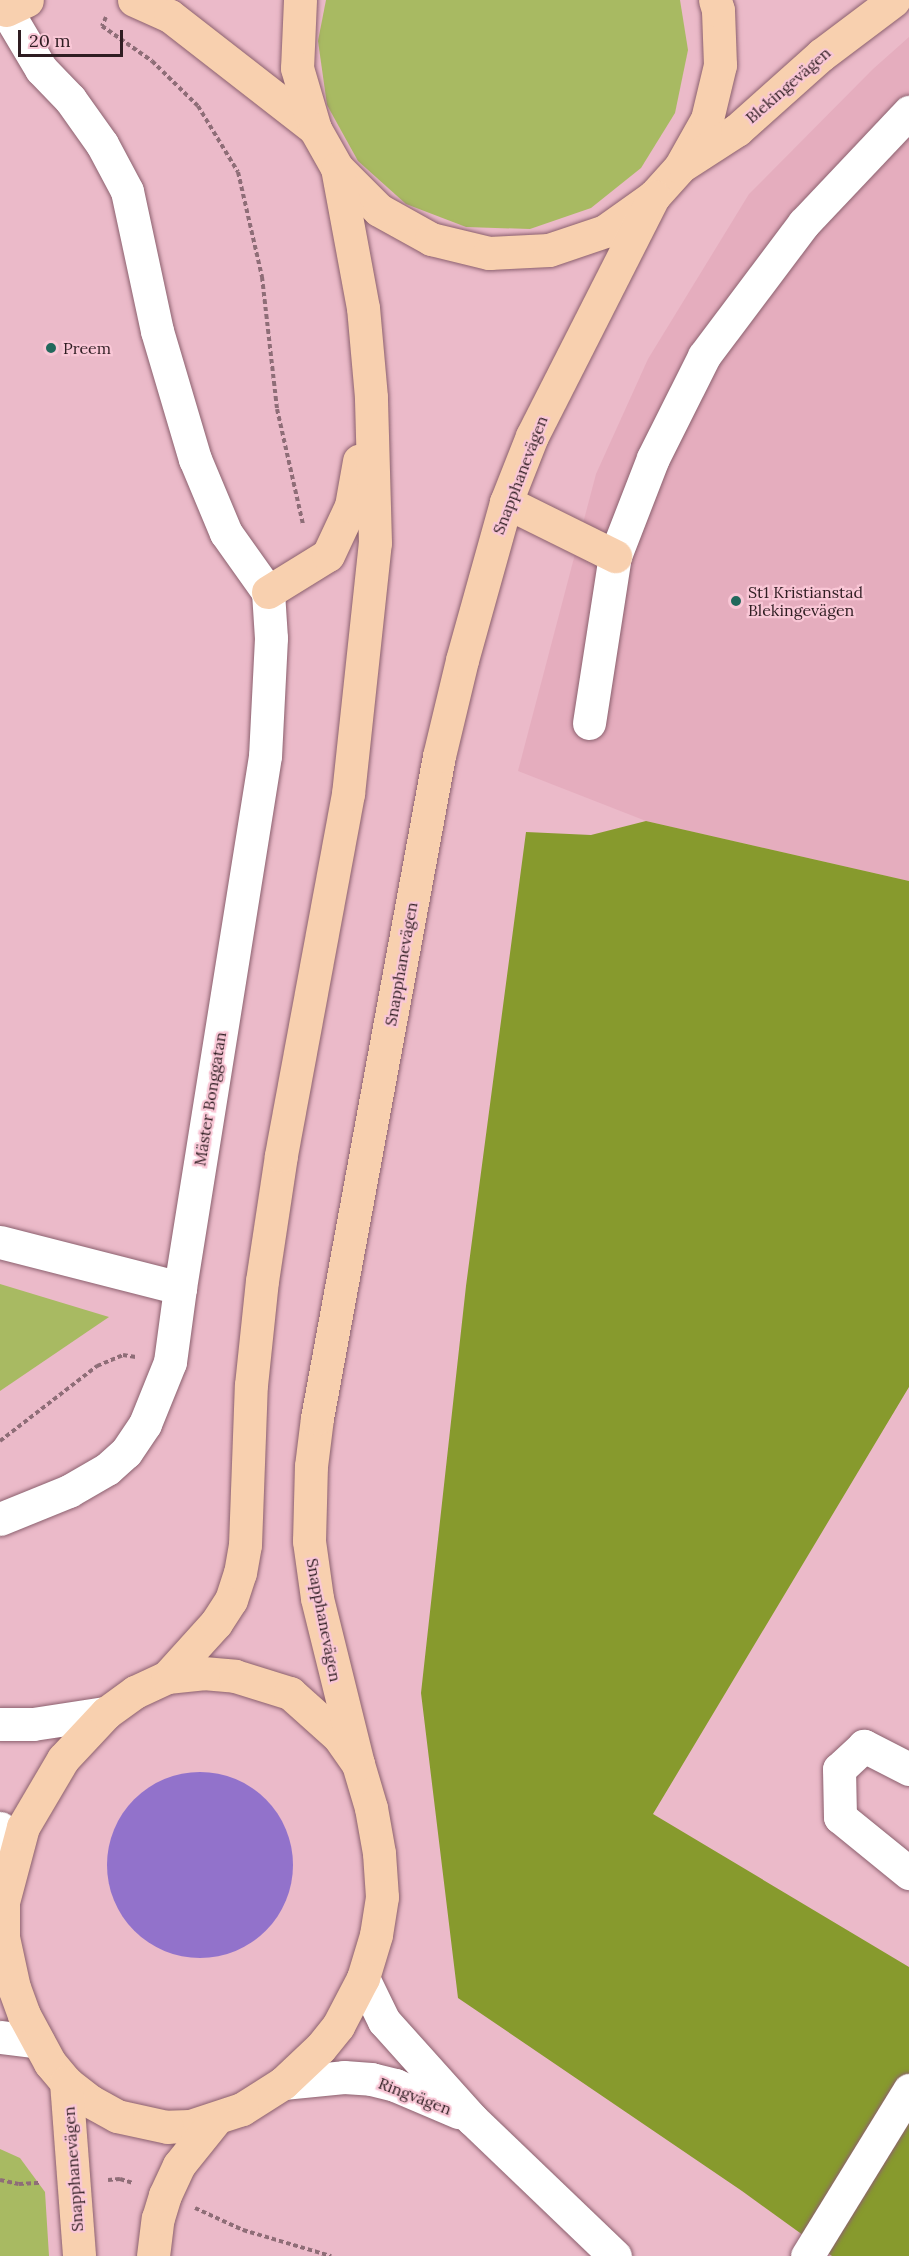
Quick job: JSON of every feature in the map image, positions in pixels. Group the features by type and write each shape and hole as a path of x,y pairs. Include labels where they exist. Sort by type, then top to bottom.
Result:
{"main road":[{"path":"300,0 297,68 315,129 337,168 379,210 431,239 489,253 549,250 605,231 654,196 680,167 706,118 720,65 718,10 715,0"},
{"path":"122,4 170,16 315,129"},
{"name":"Blekingevägen","path":"680,167 737,130 821,55 896,6"},
{"path":"167,1677 198,1646 231,1600 245,1545 250,1385 261,1281 281,1155 348,794 375,543 371,397 363,308 337,168"},
{"name":"Snapphanevägen","path":"167,1677 135,1692 106,1713 63,1759 23,1827 6,1843 1,1904 3,1937 14,1988 38,2042 50,2063 66,2082 90,2101 117,2116 167,2127 190,2127 242,2109 283,2082 320,2048 338,2026 363,1978 376,1935 382,1897 380,1853 317,1598 309,1541 311,1466 317,1418 439,756 462,660 506,501 532,436 654,196"},
{"path":"268,592 328,555 351,506 371,397"},
{"path":"506,501 615,556"},
{"path":"167,1677 203,1673 235,1676 290,1693 339,1737 358,1764"},
{"name":"Snapphanevägen","path":"66,2082 79,2256"},
{"path":"153,2256 158,2218 178,2165 216,2119"}],"street":[{"path":"11,6 41,69 70,99 102,144 127,190 157,332 195,459 226,533 268,592"},
{"path":"589,723 615,556 653,458 704,356 804,223 909,112"},
{"name":"Mäster Bonggatan","path":"0,1519 69,1491 107,1469 126,1452 145,1424 170,1362 265,756 271,638 268,592"},
{"path":"0,1242 180,1288"},
{"path":"0,1724 33,1724 106,1713"},
{"path":"909,1769 864,1746 839,1769 840,1817 909,1873"},
{"name":"Ringvägen","path":"363,1978 384,2020 472,2120 615,2256"},
{"path":"0,2037 38,2042"},
{"name":"Ringvägen","path":"283,2082 344,2077 371,2079 430,2098 472,2120"},
{"path":"807,2256 909,2090"}],"path":[{"path":"122,4 102,26 152,61 198,106 238,172 262,277 277,409 288,466 313,564"},
{"path":"0,1441 97,1366 123,1355 170,1362"}],"shaded area":[{"path":"909,37 909,881 646,821 518,771 596,474 648,359 749,194 873,69"},
{"path":"200,1772 218,1773 236,1779 252,1787 266,1799 278,1813 286,1829 292,1847 292,1883 286,1901 278,1917 266,1931 252,1943 236,1951 218,1957 200,1958 182,1957 164,1951 148,1943 134,1931 122,1917 114,1901 108,1883 107,1865 108,1847 114,1829 122,1813 134,1799 148,1787 164,1779 182,1773"}],"green space":[{"path":"326,0 680,0 688,50 675,113 641,168 591,208 530,229 466,227 406,204 358,161 327,105 318,41"},
{"path":"646,821 909,881 909,1387 653,1814 909,1967 909,2256 832,2256 742,2191 458,1998 421,1693 466,1286 526,832 591,835"},
{"path":"0,1284 109,1317 0,1391"},
{"path":"0,2149 20,2158 45,2192 49,2256 0,2256"}],"place":[{"name":"Preem","path":"51,348"},
{"name":"St1 Kristianstad Blekingevägen","path":"736,601"}]}
